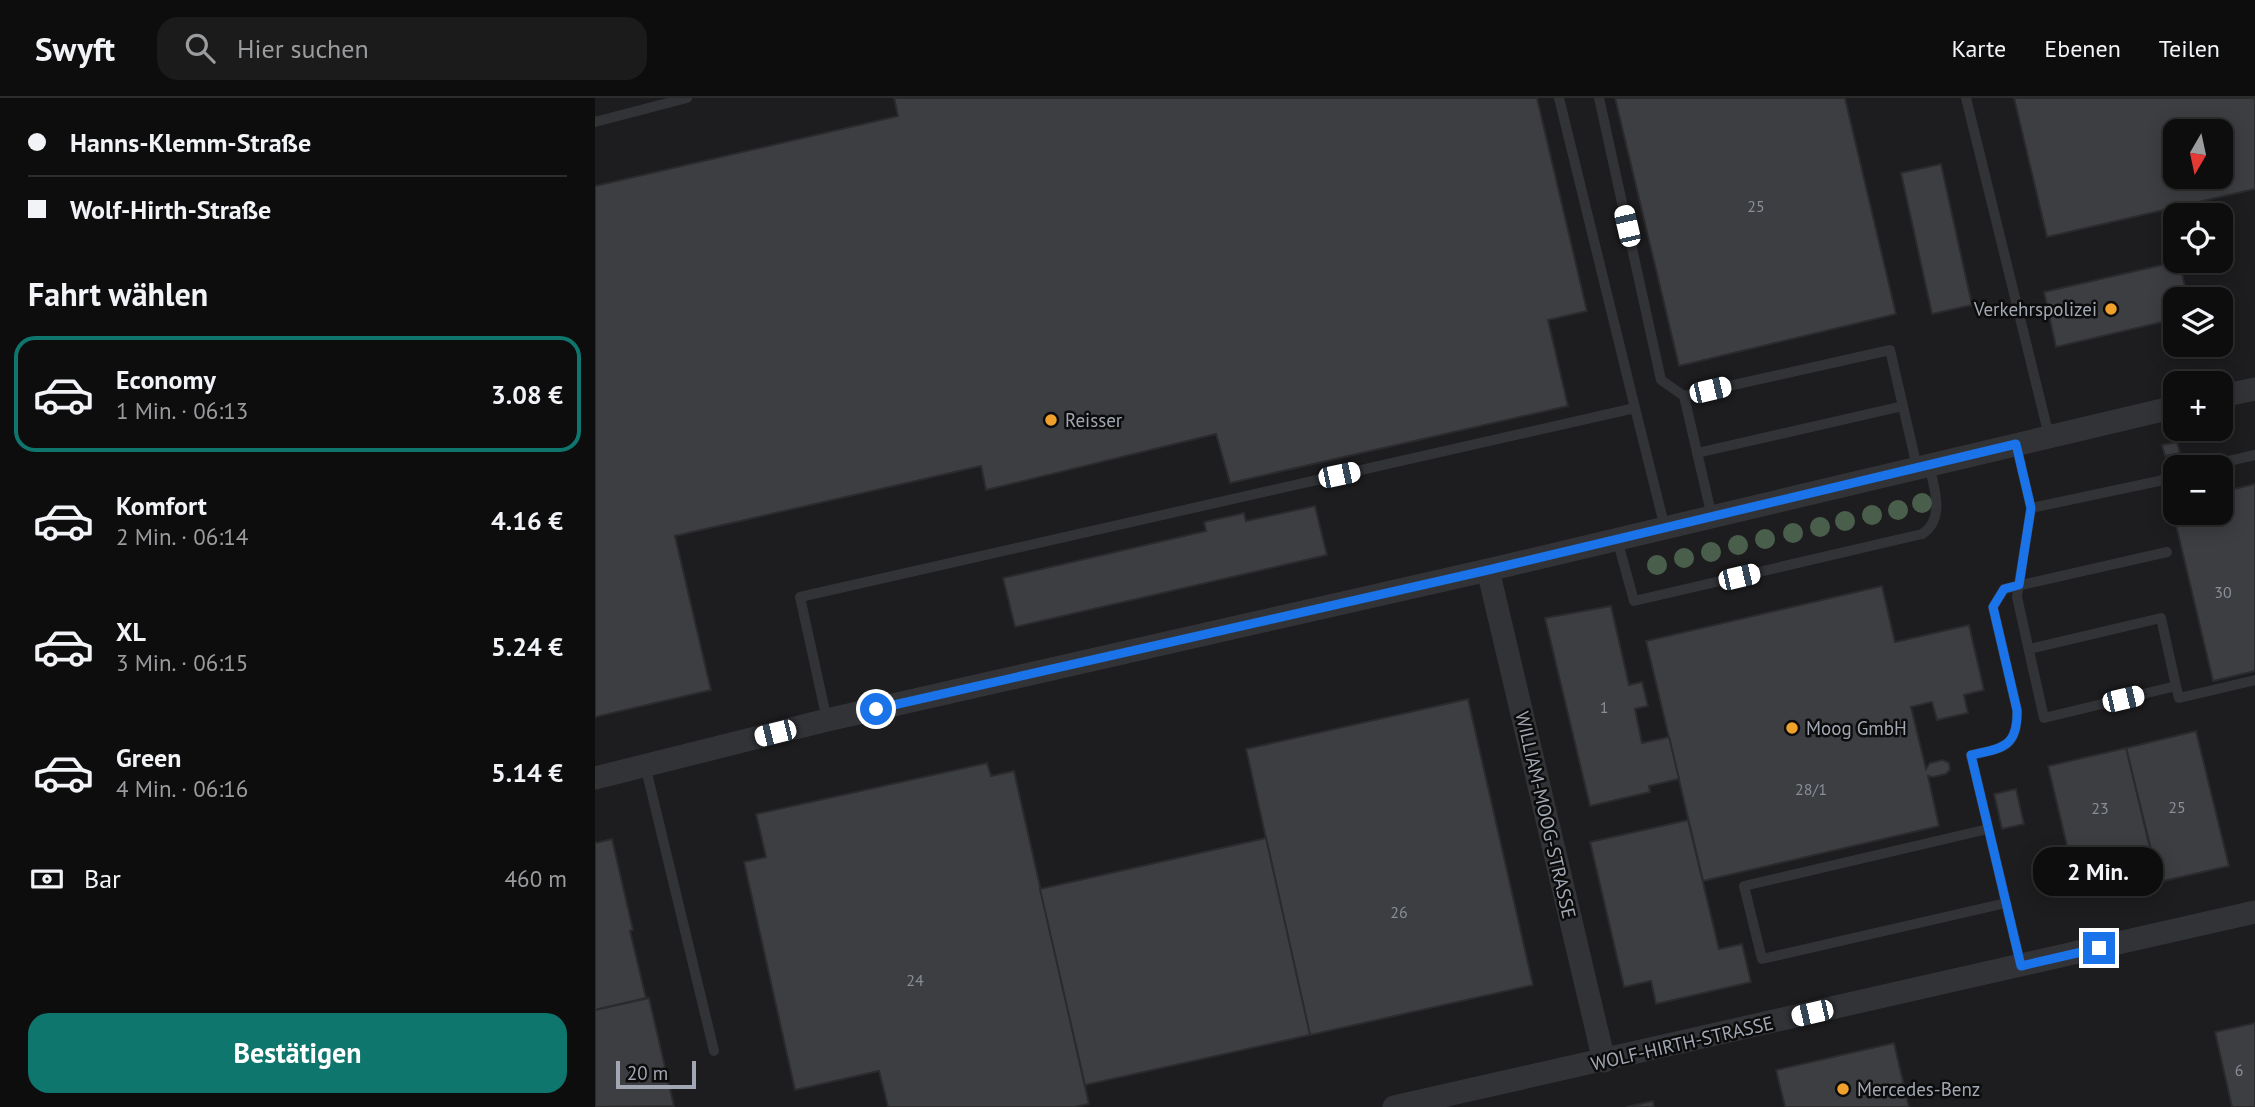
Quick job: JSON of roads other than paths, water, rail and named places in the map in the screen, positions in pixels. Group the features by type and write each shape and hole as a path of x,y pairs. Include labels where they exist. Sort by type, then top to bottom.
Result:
{"street":[{"path":"2233,394 2255,389"},
{"path":"595,778 827,720 1488,570 2163,410"},
{"name":"WILLIAM-MOOG-STRASSE","path":"1488,570 1604,1061"},
{"name":"WOLF-HIRTH-STRASSE","path":"1394,1107 2255,912"}],"lane":[{"path":"595,122 687,98"},
{"path":"1559,98 1665,528"},
{"path":"1599,98 1661,380 1684,396 1712,517"},
{"path":"1966,98 2049,436"},
{"path":"1617,539 1634,601 1922,534 1929,530 1933,522 1936,499 1903,406 1890,350 1684,396"},
{"path":"1697,453 1903,406"},
{"path":"827,720 800,597 1635,408"},
{"path":"2016,444 2031,508 2017,597 2044,718 2176,686"},
{"path":"2233,460 2255,455"},
{"path":"2031,508 2163,480"},
{"path":"2021,966 1971,755 2002,748 2011,742 2015,732 2017,710 1993,607 2004,589 2167,552"},
{"path":"2029,649 2161,618 2179,698 2255,680"},
{"path":"645,765 714,1051"},
{"path":"1988,829 1744,886 1762,959 2006,903"}],"place":[{"name":"Verkehrspolizei","path":"2111,309"},
{"name":"Reisser","path":"1051,420"},
{"name":"Moog GmbH","path":"1792,728"},
{"name":"Mercedes-Benz","path":"1843,1089"}]}
